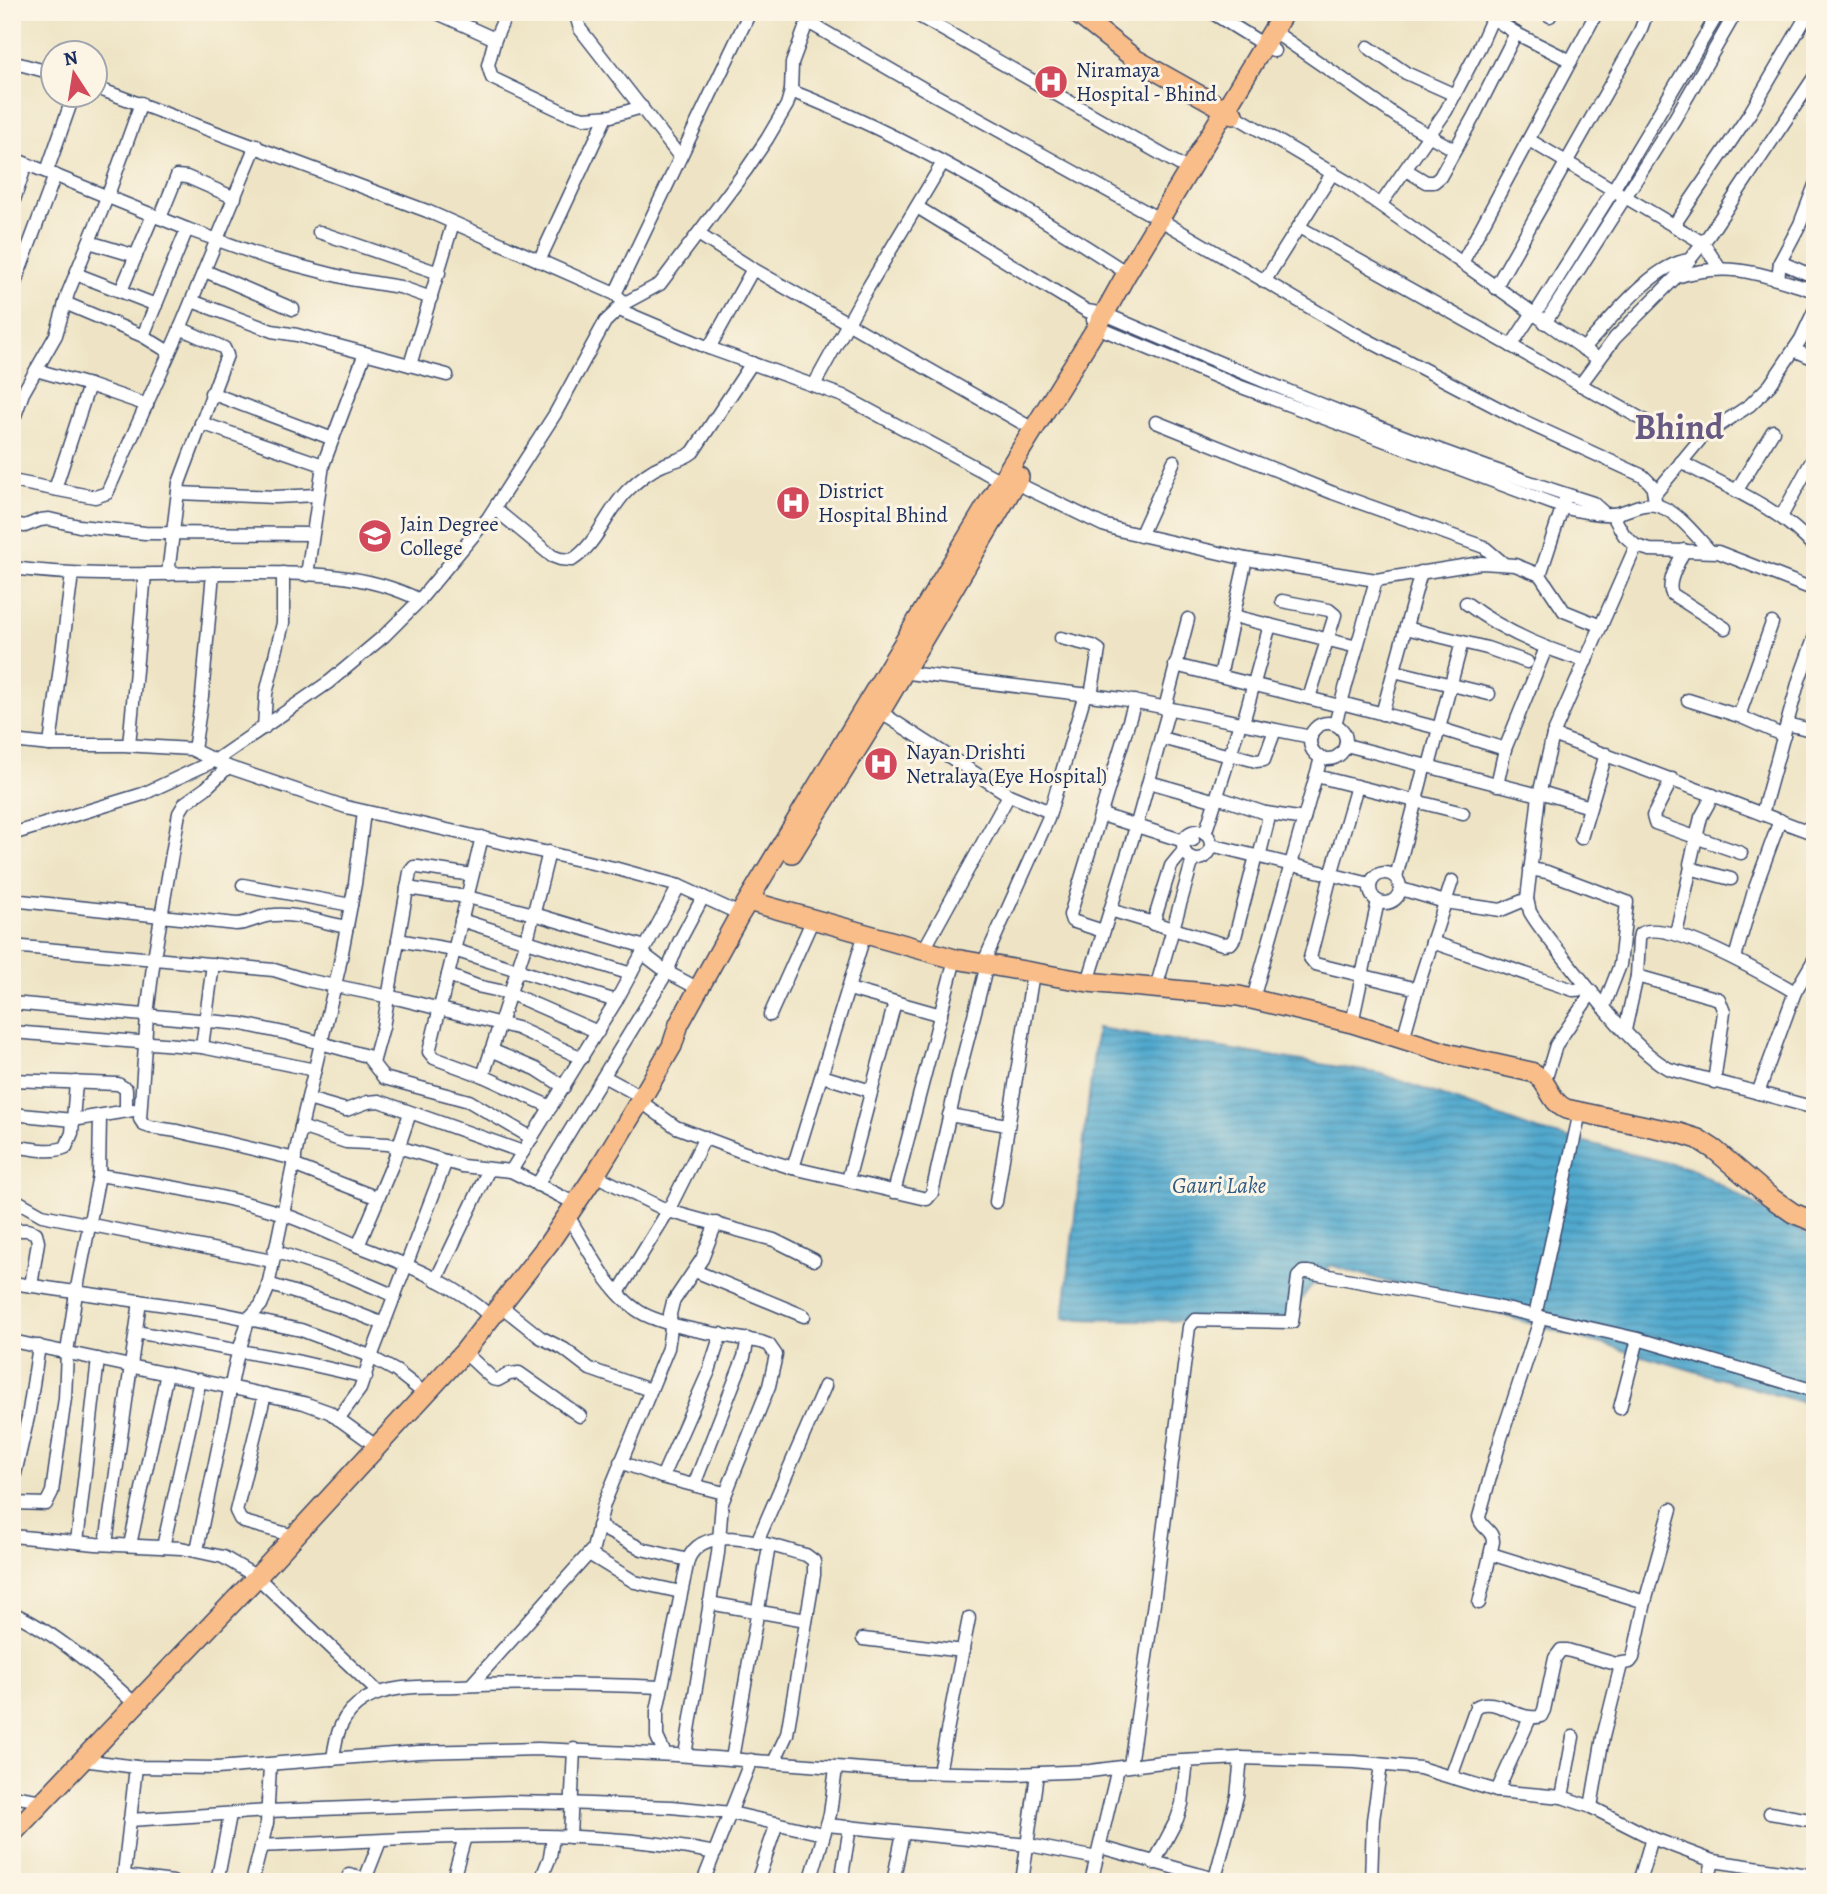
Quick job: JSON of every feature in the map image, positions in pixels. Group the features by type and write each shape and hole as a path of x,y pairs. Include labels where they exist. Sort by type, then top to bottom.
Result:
{"highway":[{"path":"1074,12 1135,59 1229,112"},
{"path":"1273,41 1284,12"},
{"path":"1007,480 1033,429 1229,112 1273,41 1297,12"},
{"path":"673,1046 679,1024 699,989 895,671 1102,320 1126,273 1164,221 1189,170 1229,112"},
{"path":"12,1834 257,1577 464,1352 497,1312 572,1210 673,1046 690,1030 749,906 880,712 895,671"},
{"path":"749,906 813,919 955,959 1088,982 1203,991 1253,999 1352,1023 1462,1057 1531,1072 1545,1081 1559,1106 1578,1122 1679,1133 1698,1139 1770,1197 1793,1213 1815,1222"}],"street":[{"path":"507,12 495,39 488,65 492,78 566,113 584,118 606,117 642,107"},
{"path":"575,12 580,29 680,157"},
{"path":"12,834 143,794 216,760 329,682 384,636 420,600 465,549 495,509 559,408 605,321 619,302 680,157 750,12"},
{"path":"912,12 1189,170"},
{"path":"1211,12 1273,41 1429,137 1455,150"},
{"path":"1462,263 1597,12"},
{"path":"1495,288 1639,34 1645,12"},
{"path":"1619,193 1719,12"},
{"path":"1511,346 1537,317 1619,193 1674,120 1736,12"},
{"path":"1675,225 1750,113 1809,12"},
{"path":"437,13 495,39"},
{"path":"1381,204 1455,95 1490,14 1516,33 1571,61"},
{"path":"619,302 651,291 660,284 746,170 774,128 792,91 792,63 810,15 924,89 1164,221 1374,344 1540,429 1643,476 1652,485 1655,500 1710,551"},
{"path":"1406,170 1426,182 1434,182 1440,177 1516,33"},
{"path":"1368,47 1406,72 1455,95"},
{"path":"12,62 38,69"},
{"path":"1575,382 1590,354 1623,319 1683,268 1703,243 1815,76"},
{"path":"108,91 256,145 453,223 539,261 709,348 843,397 1103,525 1140,536 1246,559 1376,580 1481,563 1524,567 1540,575 1564,611 1601,626"},
{"path":"792,91 852,116 942,164 1036,216 1126,273"},
{"path":"12,424 23,393 52,344 141,103"},
{"path":"12,291 70,108"},
{"path":"1229,112 1333,172 1381,204 1590,354"},
{"path":"539,261 606,117"},
{"path":"1529,139 1703,243 1720,270"},
{"path":"12,481 95,497 107,493 205,271 256,145"},
{"path":"12,158 217,240 283,262 368,283 400,287 431,298"},
{"path":"13,202 26,164"},
{"path":"814,385 942,164"},
{"path":"1264,282 1333,172"},
{"path":"121,291 177,176 187,177 234,198"},
{"path":"1778,271 1815,185"},
{"path":"917,207 1102,320 1564,501 1593,503 1607,513 1636,547 1650,550 1710,551 1815,590"},
{"path":"410,365 453,223"},
{"path":"1299,227 1663,431"},
{"path":"143,337 187,229"},
{"path":"319,232 439,273"},
{"path":"698,234 753,270 1033,429"},
{"path":"89,242 136,256"},
{"path":"1623,319 1653,276 1672,263 1695,272 1778,271 1815,277"},
{"path":"709,348 753,270"},
{"path":"205,271 293,309"},
{"path":"1778,271 1815,291"},
{"path":"76,274 156,305"},
{"path":"192,301 272,331 447,374"},
{"path":"65,303 143,337 170,352"},
{"path":"1607,513 1655,500 1681,462 1702,438 1761,396 1794,350 1815,309"},
{"path":"168,574 182,472 227,351 180,328"},
{"path":"1794,350 1815,359"},
{"path":"307,575 323,465 365,353"},
{"path":"495,509 552,556 572,560 583,551 632,485 663,465 686,458 693,452 752,363"},
{"path":"36,370 147,405"},
{"path":"55,489 89,385"},
{"path":"211,393 333,439"},
{"path":"1156,422 1333,494 1485,547 1503,563"},
{"path":"201,423 323,465"},
{"path":"1737,490 1773,431"},
{"path":"1781,517 1815,455"},
{"path":"1140,536 1174,461"},
{"path":"1681,462 1737,490 1781,517 1815,548"},
{"path":"178,492 275,497 317,495"},
{"path":"1540,575 1564,501"},
{"path":"12,524 25,526 49,519 79,526 145,533 312,534"},
{"path":"1636,547 1553,735 1540,794 1530,869 1527,899 1530,912 1535,922 1604,1006 1662,1065 1678,1073 1815,1108"},
{"path":"1684,550 1670,591 1725,628"},
{"path":"1220,676 1246,559"},
{"path":"12,568 72,574 283,573 374,582 420,600"},
{"path":"1382,714 1422,572"},
{"path":"194,750 203,689 213,573"},
{"path":"264,729 266,694 283,623 283,573"},
{"path":"50,745 72,574"},
{"path":"129,745 145,574"},
{"path":"1335,724 1376,580"},
{"path":"1282,601 1333,612 1336,618 1309,698"},
{"path":"1466,603 1496,625 1546,648 1586,661"},
{"path":"1233,616 1357,647"},
{"path":"1088,982 1149,782 1188,619"},
{"path":"1739,716 1772,623"},
{"path":"1156,988 1198,844 1242,723 1270,625"},
{"path":"1406,628 1501,652 1527,662"},
{"path":"1762,814 1815,636"},
{"path":"605,1077 641,1099 668,1123 705,1137 793,1168 924,1199 930,1198 985,964 1050,811 1088,695 1099,650 1061,638"},
{"path":"1462,642 1417,800 1398,883 1397,897 1391,903 1378,901 1371,895 1370,884 1373,879 1380,873 1388,873 1398,883 1445,902 1501,910 1527,899"},
{"path":"1497,785 1505,749 1546,648"},
{"path":"1175,665 1438,728 1505,749"},
{"path":"895,671 1135,701 1311,737"},
{"path":"1394,671 1489,694"},
{"path":"1688,700 1786,730 1815,731"},
{"path":"1103,931 1072,920 1070,915 1135,701"},
{"path":"880,712 1009,795 1050,811"},
{"path":"1335,724 1345,735 1346,746 1336,758 1321,758 1313,752 1311,737 1320,725 1335,724"},
{"path":"1161,738 1256,761 1264,760 1275,730"},
{"path":"1553,735 1815,834"},
{"path":"12,741 50,745 129,745 194,750 228,767 364,812 549,852 679,886 703,897 749,906"},
{"path":"1346,746 1590,807"},
{"path":"1581,838 1606,754"},
{"path":"1253,999 1321,758"},
{"path":"228,767 185,803 180,813 154,958 140,1119 144,1125 150,1127 191,1134 294,1162 378,1198"},
{"path":"1316,776 1462,813"},
{"path":"1672,779 1653,820 1658,826 1741,853"},
{"path":"1149,782 1266,813 1304,819"},
{"path":"1357,786 1310,958 1315,964 1417,989"},
{"path":"923,951 1009,795"},
{"path":"1676,934 1701,817 1713,795"},
{"path":"197,1550 239,1351 249,1318 261,1305 268,1284 347,927 364,812"},
{"path":"1110,910 1223,944 1233,940 1268,821 1266,813"},
{"path":"1102,816 1198,844 1370,884"},
{"path":"1735,958 1754,891 1780,820"},
{"path":"482,837 430,1045 431,1056 551,1107"},
{"path":"1153,923 1171,866 1178,855 1198,844"},
{"path":"483,1076 527,940 549,852"},
{"path":"373,1063 410,872 414,867 472,875"},
{"path":"1691,867 1699,872 1731,879"},
{"path":"1530,869 1547,872 1627,902 1620,965 1604,1006"},
{"path":"1403,1039 1451,881"},
{"path":"243,885 351,905"},
{"path":"511,1171 598,1032 679,886"},
{"path":"407,888 467,897 534,914 644,950 667,972 699,989"},
{"path":"537,1185 667,972 679,942 703,897"},
{"path":"12,905 21,901 236,924 246,924 263,916 278,915 347,927"},
{"path":"1352,1023 1378,901"},
{"path":"770,1015 813,919"},
{"path":"461,920 631,974"},
{"path":"1625,1030 1637,976 1639,939 1642,932 1665,931 1676,934 1735,958 1794,992"},
{"path":"793,1168 865,933"},
{"path":"398,940 454,950 616,1001"},
{"path":"1432,942 1573,990 1591,990"},
{"path":"12,946 274,970 499,1024 527,1032 582,1058"},
{"path":"1758,1093 1794,992 1815,958"},
{"path":"894,1192 955,959"},
{"path":"202,1047 213,964"},
{"path":"996,1202 1033,973"},
{"path":"448,975 477,986 509,993 598,1032"},
{"path":"1637,976 1719,999 1724,1012 1714,1082"},
{"path":"849,989 940,1015"},
{"path":"1545,1081 1556,1045 1591,990"},
{"path":"848,1180 895,1002"},
{"path":"12,1003 250,1025 321,1043 367,1056 379,1075 384,1078 468,1101 532,1138"},
{"path":"12,1032 202,1047 315,1070"},
{"path":"491,1050 536,1069 564,1087"},
{"path":"822,1076 871,1091"},
{"path":"12,1080 123,1086 126,1089 126,1111"},
{"path":"12,1146 60,1150 66,1147 70,1141 76,1082"},
{"path":"308,1099 346,1110 379,1101 523,1152"},
{"path":"12,1114 73,1120 140,1109"},
{"path":"358,1245 399,1147 410,1113"},
{"path":"949,1115 1007,1125"},
{"path":"12,1503 37,1505 46,1504 49,1500 65,1398 67,1352 76,1293 99,1175 100,1116"},
{"path":"1479,1604 1493,1536 1480,1523 1479,1517 1538,1316 1538,1300 1578,1122"},
{"path":"301,1127 346,1142 399,1147 462,1166 511,1171 537,1185 572,1210 618,1293 646,1316 748,1339 774,1349 774,1372 724,1493 685,1755"},
{"path":"618,1293 668,1211 705,1137"},
{"path":"338,1419 360,1390 366,1377 371,1357 446,1161"},
{"path":"436,1280 489,1169"},
{"path":"99,1175 182,1188 283,1214 407,1265 564,1349 590,1369 650,1390"},
{"path":"595,1175 668,1211 782,1243 814,1260"},
{"path":"12,1198 41,1215 273,1256 349,1276 395,1296"},
{"path":"471,1685 589,1554 620,1462 668,1348 673,1301 695,1271 716,1223"},
{"path":"12,1230 36,1233 38,1242 32,1286"},
{"path":"695,1271 804,1316"},
{"path":"1091,1882 1124,1766 1155,1596 1189,1327 1192,1323 1201,1319 1292,1322 1298,1277 1303,1272 1308,1272 1538,1316 1638,1339 1815,1391"},
{"path":"12,1283 249,1318 301,1330 371,1357 396,1371 424,1393"},
{"path":"268,1284 384,1324"},
{"path":"106,1544 141,1301"},
{"path":"136,1332 366,1377"},
{"path":"662,1477 709,1371 721,1334"},
{"path":"694,1485 744,1357 748,1339"},
{"path":"1620,1408 1638,1339"},
{"path":"12,1341 230,1386 319,1408 376,1446"},
{"path":"12,1487 19,1427 39,1346"},
{"path":"464,1352 493,1379 519,1373 580,1416"},
{"path":"77,1542 98,1359"},
{"path":"130,1545 167,1373"},
{"path":"163,1547 200,1380"},
{"path":"732,1759 757,1612 763,1544 825,1386"},
{"path":"265,1394 236,1511 244,1522 294,1536"},
{"path":"620,1462 662,1477 724,1493"},
{"path":"1451,1777 1476,1707 1480,1704 1488,1704 1530,1718 1541,1716 1555,1658 1561,1650 1621,1665 1633,1658 1645,1601 1671,1509"},
{"path":"598,1526 642,1549 688,1560"},
{"path":"12,1536 197,1550 223,1557 257,1577 379,1693"},
{"path":"664,1754 656,1729 661,1687 691,1551 699,1544 738,1538 806,1555 814,1561 814,1576 785,1740 774,1762"},
{"path":"589,1554 635,1581 681,1592"},
{"path":"1491,1554 1645,1601"},
{"path":"709,1603 806,1620"},
{"path":"12,1613 43,1630 116,1686 136,1705"},
{"path":"939,1772 969,1618"},
{"path":"863,1639 962,1651"},
{"path":"1591,1807 1603,1737 1621,1665"},
{"path":"333,1759 335,1737 343,1720 356,1706 379,1693 408,1688 558,1683 661,1687"},
{"path":"1497,1791 1530,1718"},
{"path":"1562,1797 1573,1737"},
{"path":"570,1837 574,1749"},
{"path":"83,1760 136,1767 217,1768 438,1751 574,1749 836,1768 1037,1774 1241,1758 1381,1765 1420,1768 1497,1791 1562,1797 1591,1807 1652,1838 1713,1861 1769,1876 1815,1876"},
{"path":"130,1820 268,1811 508,1802 671,1807 731,1812 777,1823 825,1830 850,1827 1099,1853 1154,1863 1214,1881 1237,1796 1241,1758"},
{"path":"703,1882 751,1760"},
{"path":"1154,1863 1182,1804 1187,1761"},
{"path":"252,1882 268,1811 270,1765"},
{"path":"1371,1882 1373,1820 1381,1765"},
{"path":"136,1767 124,1879 173,1882"},
{"path":"810,1882 834,1795 836,1768"},
{"path":"1022,1882 1037,1774"},
{"path":"12,1796 43,1801"},
{"path":"1770,1814 1815,1821"},
{"path":"217,1882 230,1815"},
{"path":"757,1882 777,1823"},
{"path":"841,1882 850,1827"},
{"path":"893,1882 903,1833"},
{"path":"261,1846 465,1837 570,1837 647,1842 715,1853"},
{"path":"452,1882 465,1837"},
{"path":"540,1882 550,1857 553,1837"},
{"path":"1639,1882 1652,1838"},
{"path":"349,1875 368,1881 380,1841"},
{"path":"1709,1882 1713,1861"}],"water":[{"name":"Gauri Lake","path":"1097,1028 1382,1074 1536,1130 1692,1169 1815,1239 1815,1406 1330,1265 1281,1322 1063,1319"}],"place":[{"name":"Niramaya Hospital - Bhind","path":"1051,82"},
{"name":"District Hospital Bhind","path":"793,503"},
{"name":"Jain Degree College","path":"375,536"},
{"name":"Nayan Drishti Netralaya(Eye Hospital)","path":"881,764"}],"district":[{"name":"Bhind","path":"1679,427"}]}
